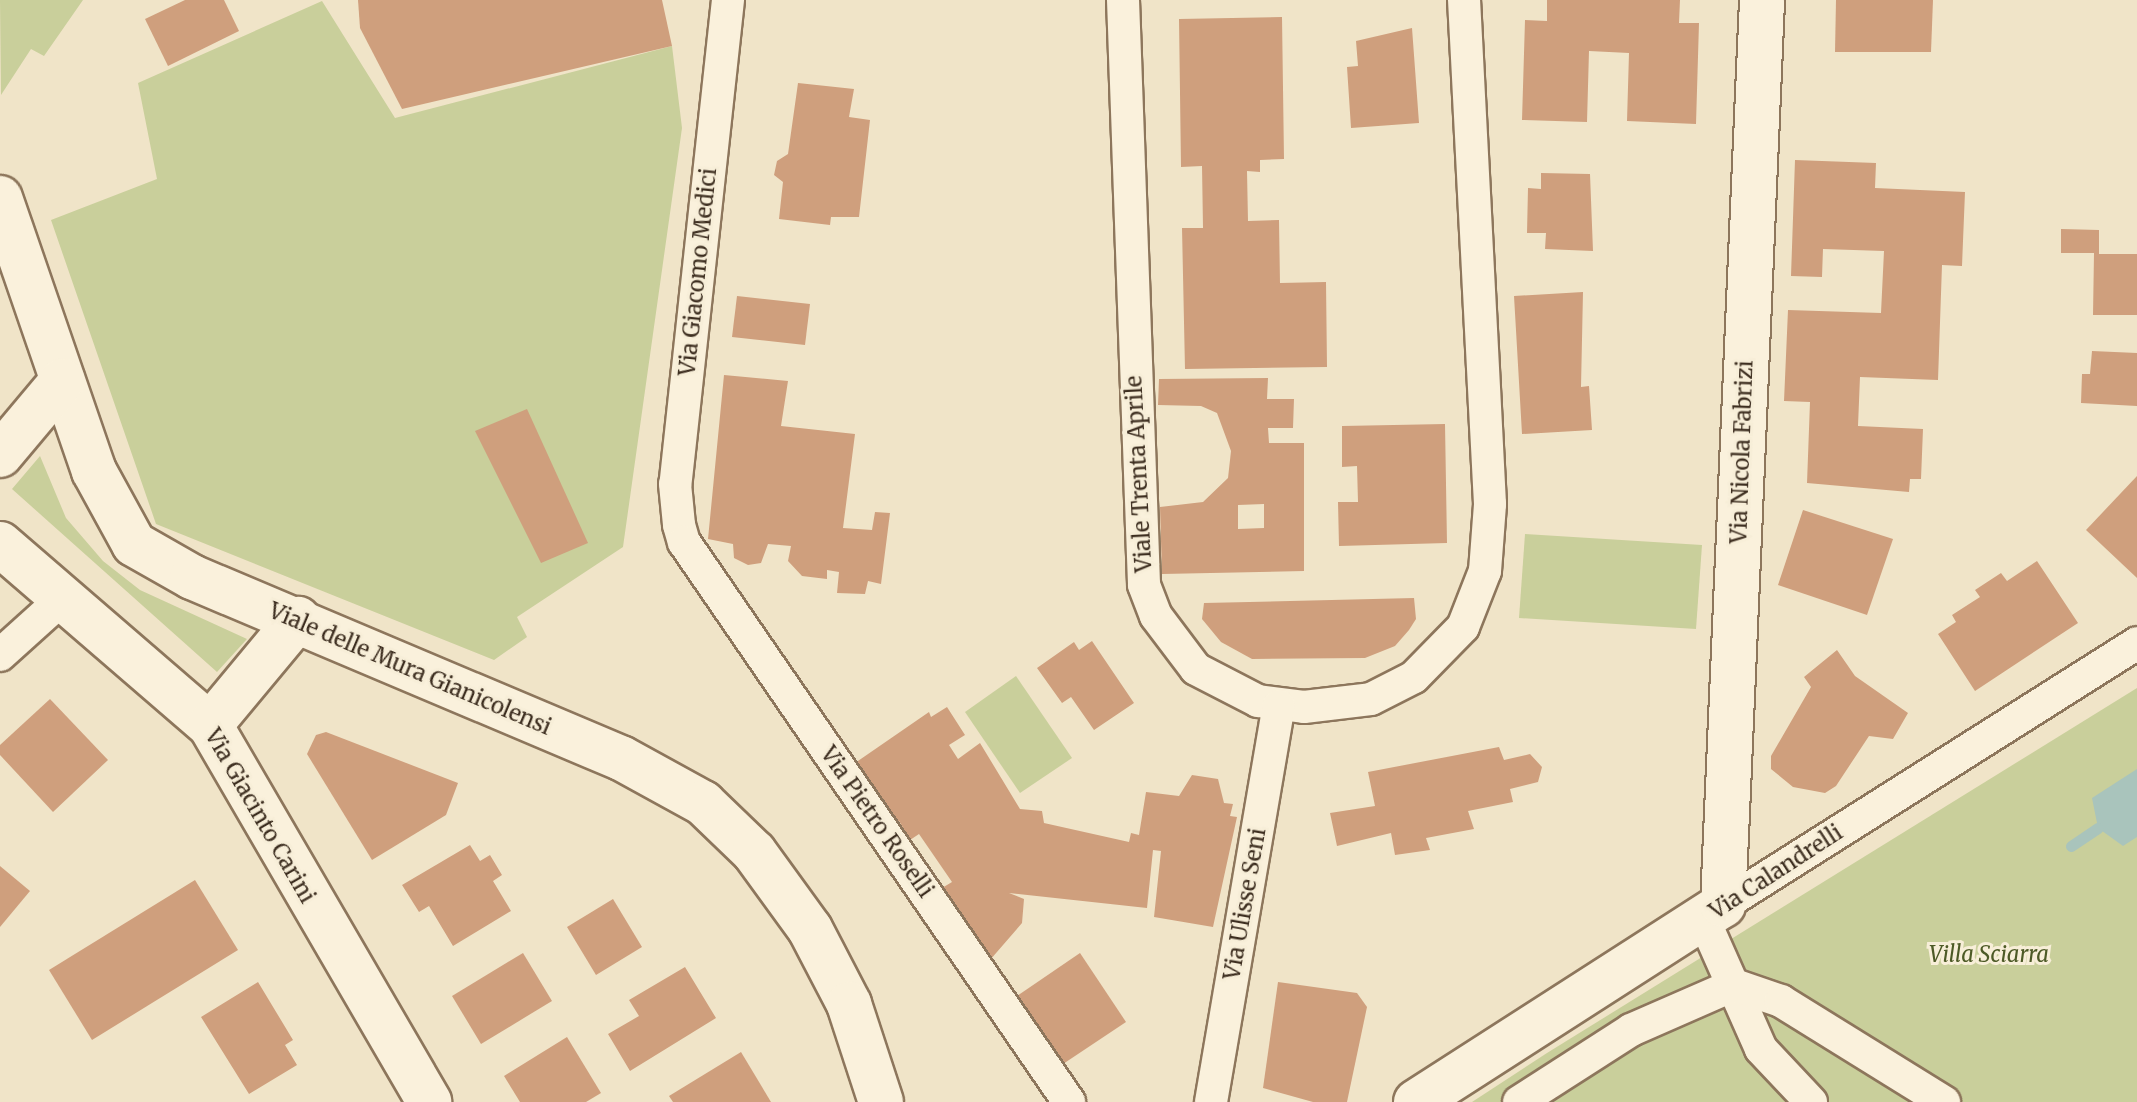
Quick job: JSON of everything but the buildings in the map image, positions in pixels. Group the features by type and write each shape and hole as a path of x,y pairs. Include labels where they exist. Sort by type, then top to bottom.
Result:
{"street":[{"name":"Via Giacomo Medici","path":"684,542 675,484 728,0"},
{"name":"Viale Trenta Aprile","path":"1123,0 1144,585 1156,616 1196,669 1225,688 1279,706 1347,704 1414,677 1463,627 1485,571 1490,504 1464,0"},
{"name":"Via Nicola Fabrizi","path":"1713,912 1762,0"},
{"name":"Viale delle Mura Gianicolensi","path":"0,198 94,471 134,544 182,573 298,619 621,758 720,817 762,862 824,954 858,1026 881,1102"},
{"path":"0,455 62,381"},
{"name":"Via Pietro Roselli","path":"684,542 1069,1102"},
{"name":"Via Giacinto Carini","path":"0,544 210,725 429,1102"},
{"path":"0,655 63,598"},
{"path":"210,725 298,619"},
{"name":"Via Calandrelli","path":"1416,1102 2137,643"},
{"name":"Via Ulisse Seni","path":"1211,1102 1279,706"},
{"path":"1713,912 1734,985 1761,1049 1811,1102"},
{"path":"1519,1102 1631,1030 1734,985 1781,1001 1944,1102"}],"green space":[{"path":"0,0 83,0 44,56 31,49 1,95"},
{"path":"322,1 395,118 672,46 682,128 623,547 517,617 527,637 494,660 156,524 51,220 157,179 138,83"},
{"path":"40,456 66,518 103,561 140,590 247,639 217,672 12,489"},
{"path":"1525,534 1702,545 1696,629 1519,618"},
{"path":"1016,676 1072,758 1020,793 965,712"},
{"name":"Villa Sciarra","path":"2137,688 2137,1102 1472,1102 1547,1053"}],"water":[{"path":"2137,769 2137,837 2123,846 2098,828 2092,798"}],"waterway":[{"path":"2071,846 2098,828"}]}
